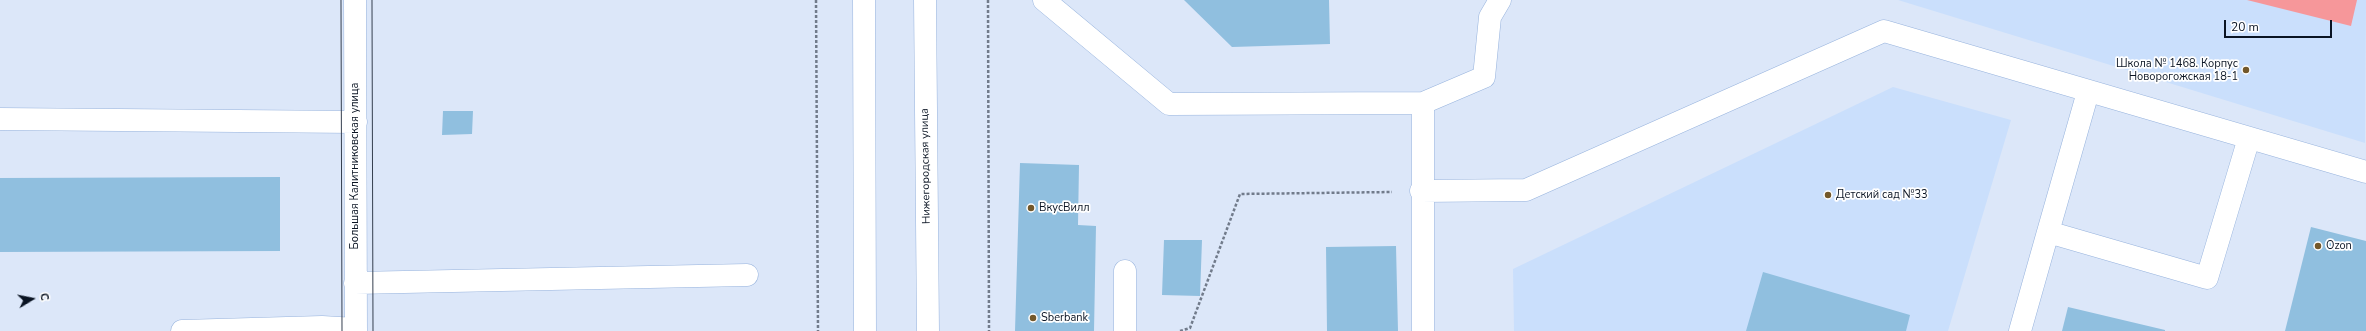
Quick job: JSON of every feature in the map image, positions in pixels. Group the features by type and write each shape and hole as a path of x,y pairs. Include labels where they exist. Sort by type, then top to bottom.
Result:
{"main road":[{"name":"Большая Калитниковская улица","path":"355,0 356,330"},
{"path":"864,0 865,331"},
{"name":"Нижегородская улица","path":"925,0 928,331"},
{"path":"1044,0 1169,104 1423,103 1484,77 1490,17 1500,0"},
{"path":"1421,191 1526,190 1884,31 2088,92 2366,172"},
{"path":"2020,331 2088,92"},
{"path":"1423,103 1421,191 1423,331"},
{"path":"0,119 356,122"},
{"path":"2048,232 2207,278 2249,138"},
{"path":"1125,271 1125,331"},
{"path":"355,283 747,275"},
{"path":"182,331 322,327 356,330"}],"path":[{"path":"816,0 818,331"},
{"path":"988,0 989,331"},
{"path":"1180,331 1190,328 1240,194 1421,191"}],"shaded area":[{"name":"Школа № 1468. Корпус Новорогожская 18-1","path":"1898,0 2366,0 2365,143"},
{"path":"2247,0 2357,0 2351,26"},
{"name":"Детский сад №33","path":"1893,87 2011,120 1948,331 1514,331 1513,269"}],"building":[{"path":"1184,0 1329,0 1330,44 1232,47"},
{"path":"443,111 473,111 472,134 442,135"},
{"path":"1020,163 1079,165 1078,225 1096,226 1094,331 1015,331"},
{"path":"280,177 280,251 0,252 0,178"},
{"path":"2311,227 2366,241 2366,331 2285,331"},
{"path":"1164,240 1202,240 1200,296 1162,295"},
{"path":"1396,246 1398,331 1327,331 1326,247"},
{"path":"1763,272 1910,315 1906,331 1746,331"},
{"path":"2068,307 2165,330 2165,331 2062,331"}],"tram line":[{"path":"341,0 342,331"},
{"path":"372,0 373,331"}],"place":[{"name":"Школа № 1468. Корпус Новорогожская 18-1","path":"2246,70"},
{"name":"Детский сад №33","path":"1828,195"},
{"name":"ВкусВилл","path":"1031,208"},
{"name":"Ozon","path":"2318,246"},
{"name":"Sberbank","path":"1033,318"}]}
